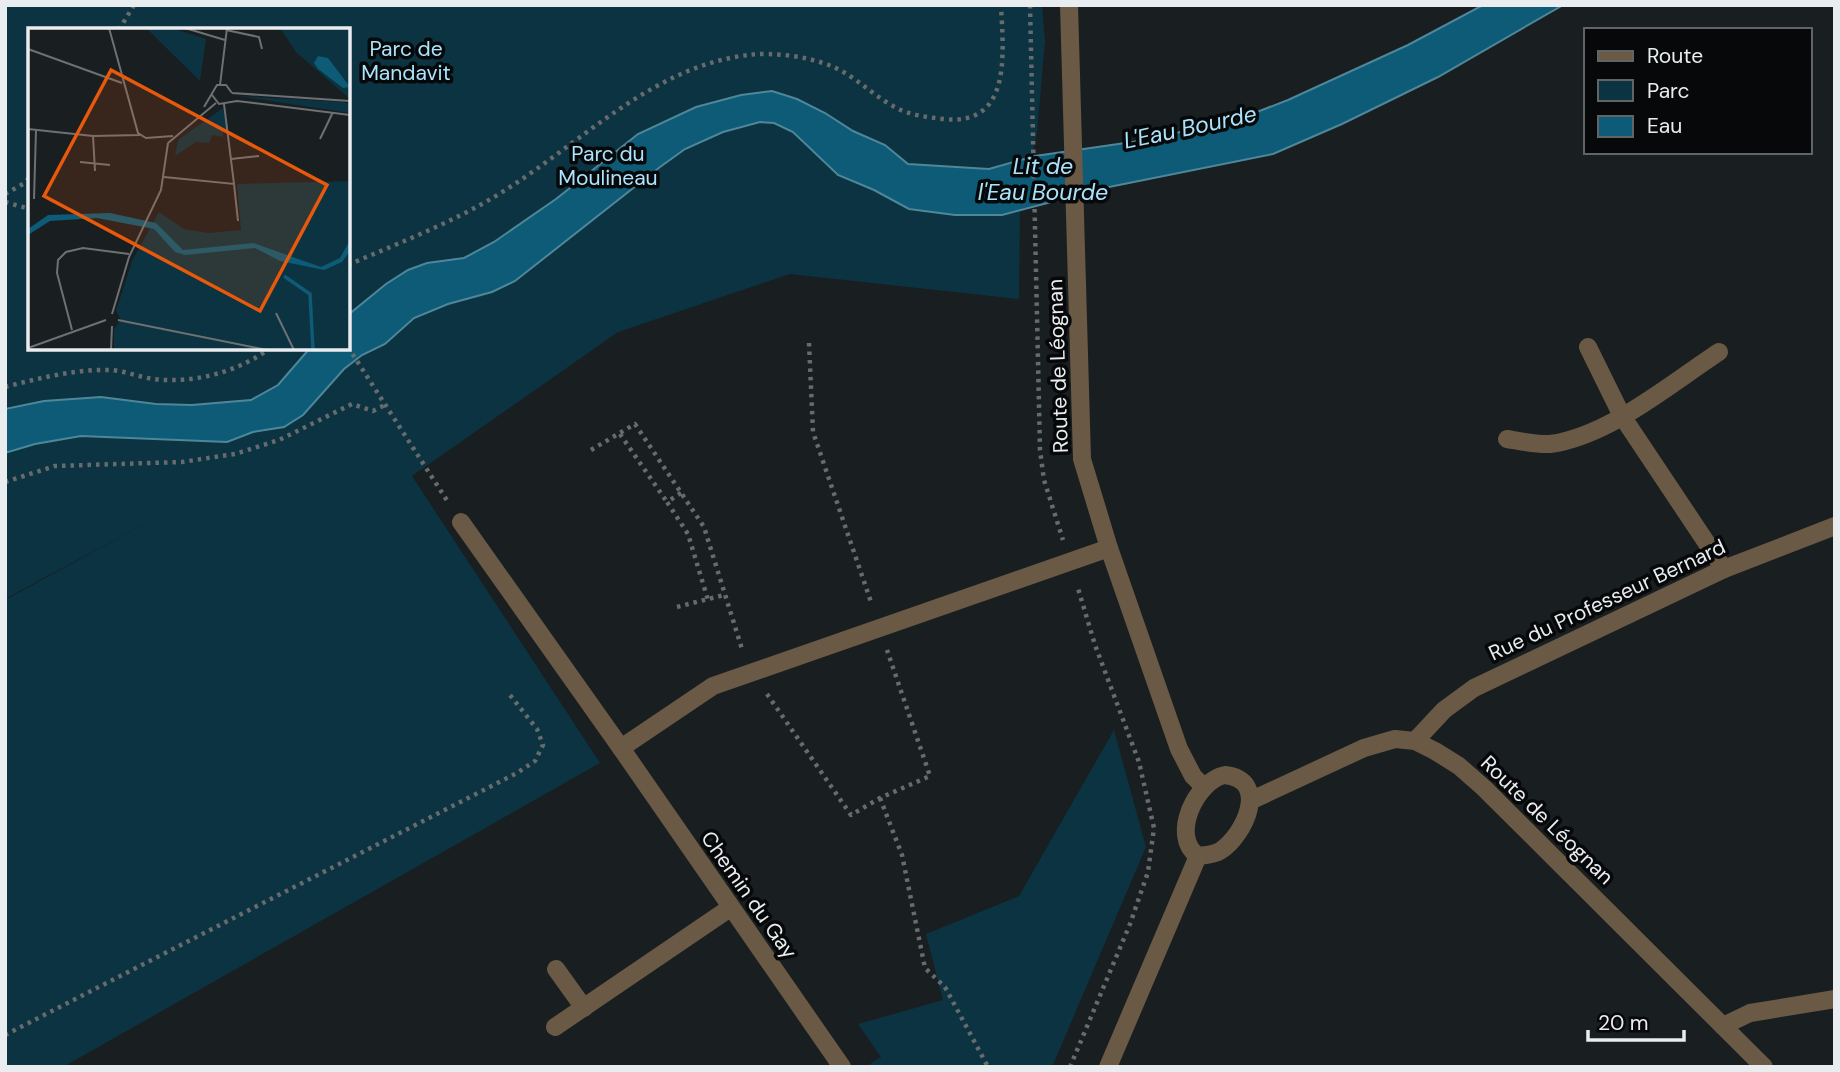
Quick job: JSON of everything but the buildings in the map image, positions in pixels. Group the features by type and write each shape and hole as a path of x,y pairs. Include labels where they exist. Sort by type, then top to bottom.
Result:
{"street":[{"name":"Route de Léognan","path":"1069,5 1082,458 1109,548 1179,749 1194,776 1204,787"},
{"path":"1588,347 1622,416 1724,569"},
{"path":"1507,439 1548,444 1584,435 1622,416 1719,352"},
{"name":"Chemin du Gay","path":"461,522 842,1067"},
{"name":"Rue du Professeur Bernard","path":"1415,741 1444,710 1474,688 1724,569 1835,526"},
{"path":"621,748 713,686 1109,548"},
{"path":"1198,856 1209,855 1228,844 1243,822 1252,800 1364,748 1395,739 1415,741"},
{"name":"Route de Léognan","path":"1415,741 1459,766 1484,788 1764,1067"},
{"path":"1198,856 1187,845 1185,828 1204,787 1216,777 1237,776 1245,782 1252,800"},
{"path":"1108,1067 1198,856"},
{"path":"555,1027 730,908"},
{"path":"556,969 584,1008"},
{"path":"1723,1026 1751,1013 1835,999"}],"path":[{"path":"120,28 134,5"},
{"path":"350,264 464,215 510,187 603,120 670,79 712,62 759,54 815,61 846,73 902,111 933,118 968,120 985,109 995,97 999,85 1003,47 1001,5"},
{"path":"1030,5 1040,450 1044,480 1095,645 1139,762 1154,828 1148,872 1130,924 1070,1067"},
{"path":"5,194 28,179"},
{"path":"5,202 28,208"},
{"path":"809,343 813,432 879,628"},
{"path":"5,387 81,371 114,370 157,379 195,378 242,365 267,350"},
{"path":"350,350 461,522"},
{"path":"5,482 55,467 182,462 235,454 279,440 352,404 373,411 385,405"},
{"path":"591,450 635,424 704,527 737,641 752,671"},
{"path":"620,434 688,534 708,600"},
{"path":"667,502 681,494"},
{"path":"677,607 724,595"},
{"path":"767,695 851,815 880,798 930,776 888,654"},
{"path":"5,1035 517,773 535,761 543,745 537,729 510,695"},
{"path":"880,798 902,855 925,968 945,987 988,1067"}],"green space":[{"path":"5,5 1042,5 1045,41 1037,133 1020,211 1019,299 790,274 618,332 412,476 600,763 63,1067 5,1067 5,600 172,509 5,599"},
{"path":"1114,730 1146,847 1052,1067 865,1067 881,1057 858,1024 943,1000 926,934 1019,896"}],"water":[{"name":"Lit de l'Eau Bourde","path":"1483,5 1563,5 1438,77 1273,154 1109,187 1002,215 955,215 909,209 838,175 793,132 774,123 760,122 723,132 685,149 515,281 492,292 448,304 414,318 385,344 362,355 344,369 303,415 284,427 253,432 227,442 81,436 35,444 5,453 5,409 44,401 101,397 156,404 192,405 251,400 278,385 308,350 350,350 350,313 386,284 408,270 427,263 464,258 494,242 556,199 638,134 696,107 741,95 772,91 797,99 853,131 885,145 908,164 989,169 1035,156 1146,140 1244,117 1288,100 1408,45"}],"park label":[{"name":"Parc de Mandavit","path":"406,61"},
{"name":"Parc du Moulineau","path":"608,166"}],"water label":[{"name":"L'Eau Bourde","path":"1190,127"}]}
